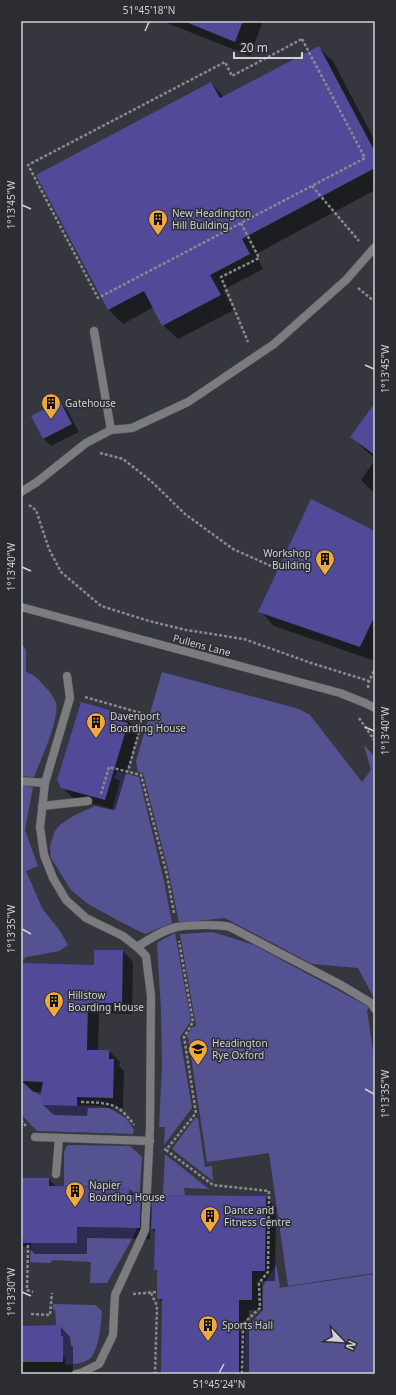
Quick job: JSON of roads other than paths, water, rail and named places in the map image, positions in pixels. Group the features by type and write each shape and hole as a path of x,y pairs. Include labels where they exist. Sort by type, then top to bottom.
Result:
{"street":[{"path":"21,492 37,482 86,444 111,430 132,428 188,402 255,358 274,344 346,280 372,250"},
{"path":"94,331 111,430"},
{"name":"Pullens Lane","path":"21,607 340,693 375,708"},
{"path":"67,676 70,698 45,783 42,806 40,827 44,855 53,878 66,900 86,918 123,936 146,956 151,996 150,1141 145,1230 115,1295 113,1335 99,1364 76,1374"},
{"path":"21,781 45,783"},
{"path":"42,806 88,801"},
{"path":"137,947 155,936 176,927 220,925 230,927 341,985 371,1003 375,1009"},
{"path":"35,1137 150,1141"},
{"path":"56,1174 59,1138"}],"place":[{"name":"New Headington Hill Building","path":"158,236"},
{"name":"Gatehouse","path":"51,420"},
{"name":"Workshop Building","path":"325,576"},
{"name":"Davenport Boarding House","path":"96,739"},
{"name":"Hillstow Boarding House","path":"54,1018"},
{"name":"Headington Rye Oxford","path":"198,1066"},
{"name":"Napier Boarding House","path":"75,1208"},
{"name":"Dance and Fitness Centre","path":"210,1233"},
{"name":"Sports Hall","path":"208,1342"}]}
